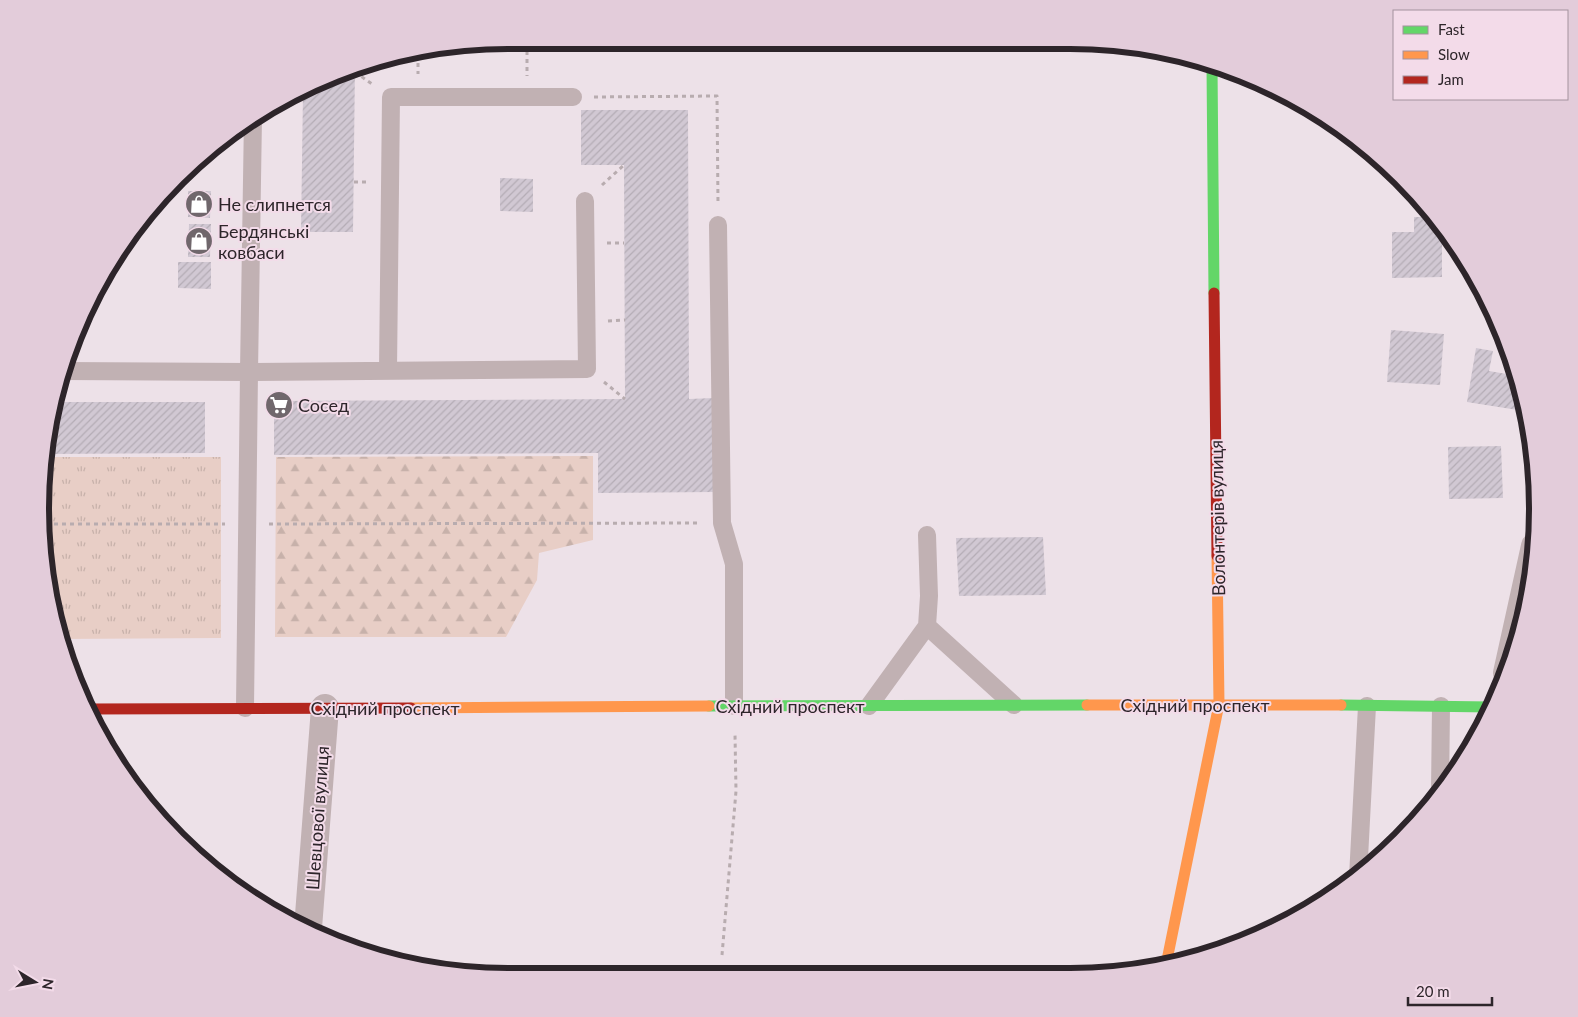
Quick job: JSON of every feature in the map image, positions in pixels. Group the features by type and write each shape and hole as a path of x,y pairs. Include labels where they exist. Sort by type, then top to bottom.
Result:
{"main road":[{"name":"Волонтерів вулиця","path":"1168,957 1219,704 1212,71"},
{"name":"Східний проспект","path":"95,709 1219,704 1484,707"}],"street":[{"name":"Шевцової вулиця","path":"308,922 325,708"}],"lane":[{"path":"388,371 391,97 573,97"},
{"path":"245,708 253,126"},
{"path":"70,371 249,372 587,369 584,201"},
{"path":"718,225 722,523 734,564 734,706"},
{"path":"869,706 927,626 929,596 927,535"},
{"path":"927,626 1014,705"},
{"path":"1359,865 1367,706"},
{"path":"1440,780 1441,706"}],"path":[{"path":"573,97 717,96 718,225"},
{"path":"584,201 624,165"},
{"path":"50,524 722,523"},
{"path":"722,955 736,791 734,706"}],"green space":[{"path":"593,456 593,540 539,553 537,580 506,637 275,637 276,457"},
{"path":"52,457 221,457 221,638 68,639 58,598 50,539 49,508"}],"building":[{"path":"579,49 579,52 474,50"},
{"path":"355,75 353,232 301,232 303,97"},
{"path":"581,110 688,110 689,399 714,398 714,492 598,493 598,453 274,455 274,401 625,399 624,165 581,165"},
{"path":"500,178 533,179 533,212 500,211"},
{"name":"Не слипнется","path":"188,191 211,191 210,218 188,217"},
{"path":"1414,217 1424,217 1442,240 1442,277 1392,278 1392,232 1414,232"},
{"name":"Бердянські ковбаси","path":"189,224 211,224 210,257 188,257"},
{"path":"178,262 211,262 211,289 178,288"},
{"path":"1391,330 1444,334 1440,385 1387,382"},
{"path":"1476,348 1493,351 1489,371 1509,374 1518,410 1467,402"},
{"path":"62,402 205,402 205,453 52,454"},
{"path":"1501,446 1503,498 1449,499 1448,447"},
{"path":"1043,537 1046,595 959,596 956,538"}],"traffic: fast":[{"path":"1212,71 1214,293"},
{"path":"709,706 1087,705"},
{"path":"1341,705 1484,707"}],"traffic: slow":[{"path":"1168,957 1219,704 1217,556"},
{"path":"1087,705 1341,705"},
{"path":"411,708 709,706"}],"traffic: jam":[{"path":"1214,293 1217,556"},
{"path":"95,709 411,708"}],"place":[{"name":"Не слипнется","path":"199,204"},
{"name":"Бердянські ковбаси","path":"199,241"},
{"name":"Сосед","path":"279,405"}]}
